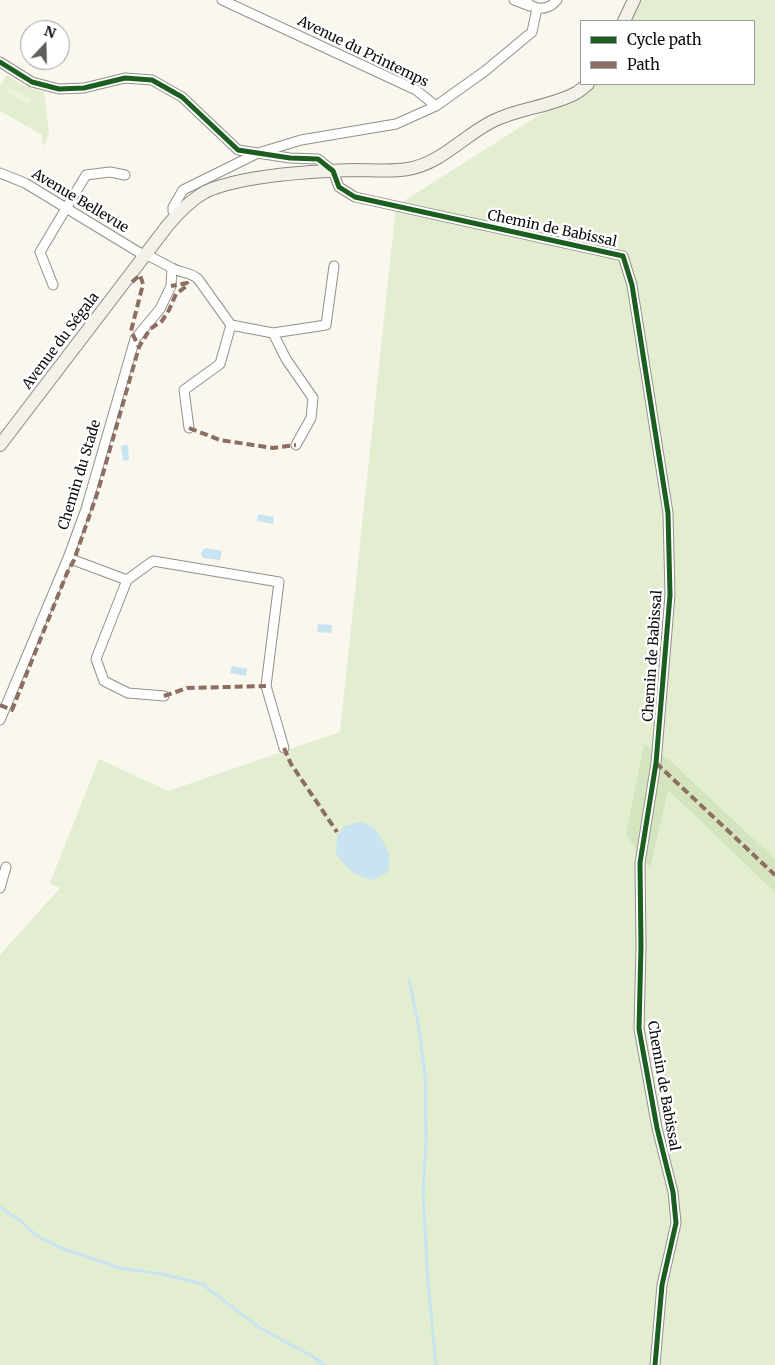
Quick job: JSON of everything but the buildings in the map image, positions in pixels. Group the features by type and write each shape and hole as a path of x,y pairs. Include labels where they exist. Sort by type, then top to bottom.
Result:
{"street":[{"name":"Avenue du Printemps","path":"222,0 416,90 436,106"},
{"path":"514,0 546,8 553,5 557,0"},
{"path":"624,20 634,0"},
{"path":"176,216 173,207 183,190 258,153 301,140 396,124 436,106 485,71 532,32 531,5"},
{"path":"0,62 32,82 59,89 84,88 125,78 152,80 182,97 238,150 290,158 318,159 332,171"},
{"name":"Avenue du Ségala","path":"0,445 176,216 190,202 204,192 230,183 284,174 332,171 388,171 426,165 491,122 506,115 562,99 587,85"},
{"name":"Chemin de Babissal","path":"332,171 339,187 355,197 623,256 632,285 668,513 670,595 656,763 640,862 641,946 639,1029 657,1128 673,1192 676,1222 662,1285 654,1365"},
{"path":"53,285 40,252 86,175 110,172 125,175"},
{"name":"Avenue Bellevue","path":"0,173 25,183 146,255"},
{"path":"146,255 178,272 194,275 231,325 273,332 326,325 334,266"},
{"name":"Chemin du Stade","path":"0,720 68,558 86,509 135,339 160,310 171,286 172,268"},
{"path":"189,428 184,390 220,364 231,325"},
{"path":"273,332 286,359 313,398 311,418 296,445"},
{"path":"68,558 127,580"},
{"path":"164,696 128,693 104,681 96,659 127,580 153,561 279,582 266,686 284,748"},
{"path":"0,888 6,867"}],"green space":[{"path":"636,0 775,0 775,1365 0,1365 0,955 60,888 50,883 99,759 168,791 340,732 396,206 586,85 755,85 755,20 625,20"},
{"path":"7,75 22,85 44,92 49,132 45,145 43,145 42,135 0,111 0,86"},
{"path":"9,87 32,99 29,105 6,92"},
{"path":"644,744 667,758 775,859 775,892 668,790 650,868 626,835"}],"water":[{"path":"128,445 129,460 123,461 121,446"},
{"path":"258,514 274,517 273,524 257,521"},
{"path":"205,548 222,551 220,560 203,558 201,553"},
{"path":"318,624 332,625 331,633 317,632"},
{"path":"232,666 247,669 246,676 230,673"},
{"path":"360,822 372,826 380,836 390,855 388,872 374,880 352,871 336,854 337,837 344,826"}],"waterway":[{"path":"409,979 418,1023 425,1074 426,1141 423,1193 428,1282 436,1365"},
{"path":"0,1207 23,1223 37,1236 61,1248 120,1268 162,1274 202,1284 260,1328 325,1365"}],"marked path":[{"path":"132,282 140,275 143,284 131,331 139,347"},
{"path":"0,705 12,710 67,573 74,560 98,491 139,347 150,329 162,321 176,294 188,285 187,283 171,286"},
{"path":"189,428 220,440 273,448 296,445"},
{"path":"164,696 187,688 266,686"},
{"path":"284,748 291,764 337,832"},
{"path":"656,763 775,875"}],"cycle path":[{"path":"0,62 32,82 59,89 84,88 125,78 152,80 182,97 238,150 290,158 318,159 333,171 339,187 355,197 623,256 632,285 668,513 670,595 656,763 640,863 639,1029 657,1128 673,1192 676,1223 662,1285 655,1365"}]}
